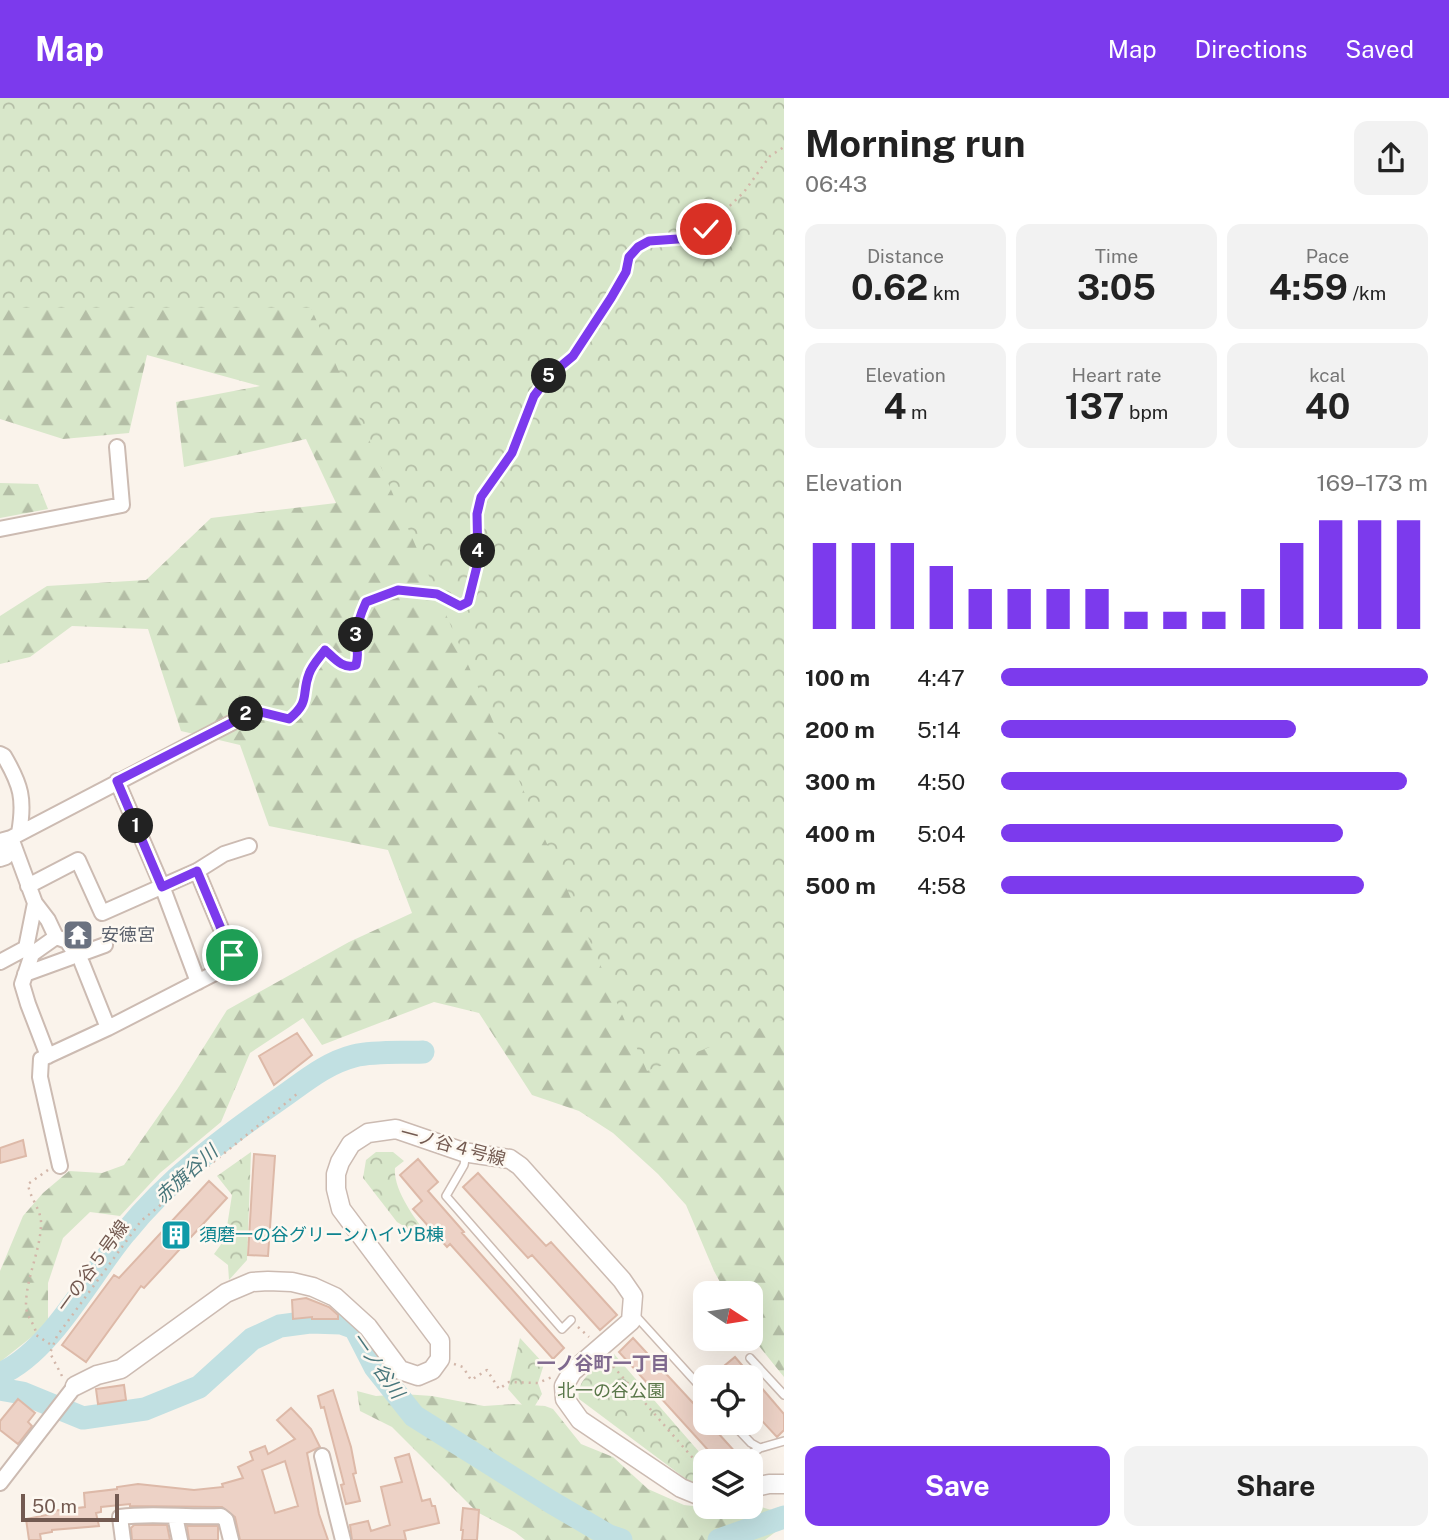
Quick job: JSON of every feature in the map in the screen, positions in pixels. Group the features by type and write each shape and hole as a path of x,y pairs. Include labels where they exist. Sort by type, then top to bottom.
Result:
{"street":[{"path":"0,528 122,505 117,447"},
{"path":"0,859 6,857 0,841 233,722"},
{"path":"0,754 4,756 19,782 22,812 15,835 35,904 48,920 56,937 67,941 79,959 108,1028"},
{"path":"117,781 162,887 198,982"},
{"path":"28,886 78,860 102,913 197,871 224,854 249,846"},
{"path":"60,1166 40,1077 41,1059 217,972 232,955 197,871"},
{"path":"35,904 22,984 27,1004 48,1055"},
{"path":"0,962 56,937"},
{"path":"25,974 79,959 105,945"},
{"name":"一ノ谷４号線","path":"75,1387 97,1375 121,1369 226,1293 252,1282 268,1281 292,1282 313,1287 335,1297 368,1327 400,1370 418,1376 432,1370 440,1359 440,1341 341,1209 336,1189 336,1174 340,1162 351,1144 368,1133 381,1130 396,1129 466,1152 510,1159 622,1280 634,1296 633,1312"},
{"path":"633,1312 631,1321 572,1372 564,1386 565,1399 580,1420 681,1488 693,1492"},
{"path":"0,1483 75,1387"},
{"path":"322,1456 343,1540"},
{"path":"763,1485 784,1484"},
{"path":"123,1540 120,1517 142,1513 221,1516 226,1520 231,1540"},
{"path":"175,1516 180,1540"}],"lane":[{"path":"466,1152 464,1165 446,1196 562,1329 571,1320"},
{"path":"633,1312 693,1379"},
{"path":"750,1358 784,1395"},
{"path":"744,1435 760,1448 784,1441"}],"path":[{"path":"320,645 341,665 356,665 359,652 355,640 359,616 366,602 398,590 437,594 460,606 468,602 478,562 477,514 481,497 512,453 534,396 549,376 573,356 626,272 629,257 638,247 649,241 692,238 706,229 744,192 770,156 784,147"},
{"path":"233,722 252,710 289,719 299,710 306,698 309,672 325,650"},
{"name":"一の谷５号線","path":"53,1346 57,1336 141,1221 297,1094"},
{"path":"60,1166 42,1173 28,1184 41,1215 41,1228 27,1292 26,1309 36,1329 36,1335 53,1346 50,1353 64,1380 75,1387"},
{"path":"571,1320 593,1340"},
{"path":"606,1354 612,1365 693,1458"},
{"path":"451,1363 463,1367 471,1380 487,1370 499,1389 509,1382 538,1383"}],"green space":[{"path":"0,98 784,98 784,1377 763,1351 763,1281 719,1281 686,1205 658,1174 613,1133 579,1111 532,1095 479,1013 434,1002 322,1045 303,1018 250,1053 221,1122 160,1173 120,1216 90,1212 63,1238 48,1283 48,1324 0,1362 0,1271 23,1216 43,1193 69,1171 102,1173 124,1165 178,1088 227,1010 349,942 412,913 388,850 269,826 240,745 181,731 148,629 72,626 30,657 0,664 0,616 47,586 146,580 211,518 336,503 306,439 184,467 176,402 260,386 147,355 129,433 63,439 0,419"},
{"path":"0,98 784,98 784,1019 647,1071 311,308 0,308"},
{"path":"0,483 38,484 48,509 0,518"},
{"path":"251,1152 247,1260 229,1280 228,1265 214,1254 225,1239 232,1195 217,1176"},
{"path":"376,1152 393,1152 404,1161 395,1168 397,1185 411,1212 427,1234 422,1237 397,1222 363,1178 366,1160"},
{"path":"520,1338 544,1364 538,1383 542,1394 530,1414 508,1389"},
{"name":"北一の谷公園","path":"614,1354 697,1449 693,1449 693,1482 579,1399 581,1385 596,1368"},
{"path":"357,1391 376,1396 432,1396 484,1406 545,1406 553,1409 581,1444 613,1457 648,1489 684,1505 693,1506 693,1519 763,1519 763,1508 775,1511 778,1530 765,1540 525,1540 477,1512 392,1427 360,1411"}],"building":[{"path":"297,1033 312,1055 274,1085 259,1056"},
{"path":"23,1140 26,1156 0,1163 0,1148"},
{"path":"254,1154 275,1156 268,1256 248,1255"},
{"path":"418,1159 438,1182 428,1191 564,1348 553,1359 450,1244 447,1247 413,1209 422,1201 400,1175"},
{"path":"478,1173 546,1246 551,1242 617,1315 600,1330 532,1255 528,1258 463,1187"},
{"path":"209,1181 227,1198 144,1288 141,1286 86,1362 62,1345 114,1275 119,1278"},
{"path":"306,1298 329,1307 338,1315 338,1319 293,1319 292,1300"},
{"path":"633,1338 693,1403 693,1433 619,1352"},
{"path":"735,1357 742,1365 725,1365"},
{"path":"124,1385 126,1400 98,1404 96,1389"},
{"path":"333,1390 351,1447 356,1473 353,1474 360,1501 346,1504 341,1485 344,1484 324,1407 321,1408 318,1396"},
{"path":"763,1390 784,1414 784,1430 777,1437 763,1422"},
{"path":"18,1399 35,1413 28,1422 32,1426 18,1444 0,1430 0,1421"},
{"path":"291,1408 311,1429 320,1447 307,1453 319,1514 328,1540 240,1540 235,1517 222,1507 130,1504 101,1507 101,1512 96,1513 99,1526 52,1530 40,1534 41,1540 29,1540 26,1519 52,1514 52,1511 85,1507 84,1493 138,1484 194,1490 223,1487 222,1484 243,1478 238,1467 253,1460 250,1452 265,1446 268,1454 295,1439 277,1420","holes":["285,1461 298,1506 275,1513 262,1470"]},
{"path":"694,1435 720,1435 732,1449 707,1449"},
{"path":"409,1454 422,1501 430,1499 432,1506 435,1506 439,1523 404,1531 406,1540 352,1540 350,1525 368,1521 371,1531 390,1525 381,1487 402,1482 395,1458"},
{"path":"463,1508 479,1510 477,1540 462,1540"},
{"path":"134,1525 167,1525 170,1540 132,1540 131,1528"},
{"path":"187,1526 218,1526 218,1540 189,1540"}],"waterway":[{"name":"赤旗谷川","path":"0,1374 36,1349 53,1331 142,1213 178,1177 218,1144 334,1063 362,1054 423,1052"},
{"name":"一ノ谷川","path":"0,1389 22,1393 83,1418 145,1409 199,1387 252,1339 280,1326 310,1322 341,1323 355,1328 375,1367 414,1416 551,1502 609,1536 621,1540"},
{"name":"一ノ谷川","path":"719,1540 784,1517"}],"place":[{"name":"安徳宮","path":"78,935"},
{"name":"須磨一の谷グリーンハイツB棟","path":"176,1235"}],"district":[{"name":"一ノ谷町一丁目","path":"603,1363"}],"route":[{"path":"232,955 197,871 162,887 117,781 252,710 289,719 299,710 306,698 309,672 325,650 341,665 356,665 359,652 355,640 359,616 366,602 398,590 437,594 460,606 468,602 478,562 477,514 481,497 512,453 534,396 549,376 573,356 611,298 626,272 629,257 638,247 649,241 692,238 706,229"}]}
